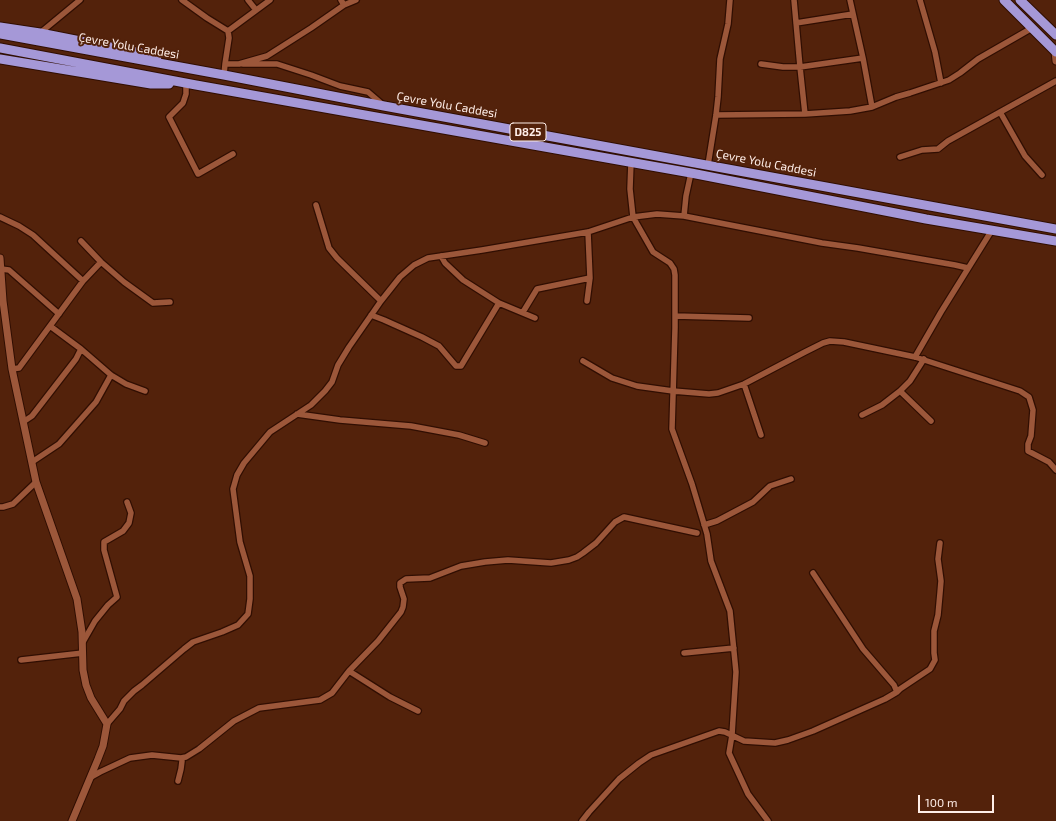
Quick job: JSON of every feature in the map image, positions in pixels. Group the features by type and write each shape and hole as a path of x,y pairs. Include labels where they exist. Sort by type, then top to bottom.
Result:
{"highway":[{"path":"1004,0 1055,52"},
{"path":"1020,0 1056,35"},
{"path":"0,27 140,53 224,75"},
{"name":"Çevre Yolu Caddesi","path":"0,34 1056,229"},
{"name":"Çevre Yolu Caddesi","path":"0,48 196,85 691,173 926,219 1056,241"},
{"path":"0,59 151,84 196,85"},
{"path":"1014,221 1056,224"},
{"path":"1017,234 1056,244"}],"street":[{"path":"40,34 80,0"},
{"path":"182,0 228,31"},
{"path":"248,0 256,10"},
{"path":"228,31 270,0"},
{"path":"239,64 267,56 311,28 343,3 356,0"},
{"path":"708,164 716,115 720,59 728,24 730,0"},
{"path":"794,0 806,114"},
{"path":"850,0 872,107"},
{"path":"920,0 935,52 941,83"},
{"path":"796,23 853,14"},
{"path":"716,115 806,114 850,111 872,107 896,97 949,80 978,59 1032,28"},
{"path":"224,75 229,38 228,31"},
{"path":"1055,52 1056,61"},
{"path":"762,64 800,67 863,58"},
{"path":"225,64 277,64 340,86 368,92 384,106"},
{"path":"900,157 922,150 938,149 948,141 1056,81"},
{"path":"186,85 186,94 183,103 169,117 198,174 232,154"},
{"path":"1000,112 1025,156 1042,175"},
{"path":"631,162 630,189 633,217 653,252 670,263 674,269 675,316 672,429 692,484 707,534 711,561 730,610 736,672 730,753 748,794 768,821"},
{"path":"684,216 686,196 691,173"},
{"path":"316,205 329,248 380,301"},
{"path":"72,821 103,746 108,724 120,709 124,701 193,642 238,625 248,614 250,599 250,576 240,542 233,489 237,476 244,463 270,432 310,405 325,391 332,382 338,365 349,347 380,301 400,277 414,265 428,258 588,232 633,217 657,214 684,216 822,243 968,268"},
{"path":"0,217 33,235 84,281"},
{"path":"915,357 992,230"},
{"path":"587,301 590,278 588,232"},
{"path":"81,241 101,262 124,282 153,303 170,302"},
{"path":"441,256 445,264 463,280 499,303 535,318"},
{"path":"0,258 2,301 12,369 36,482 77,599 83,642 83,670 86,685 91,698 108,724"},
{"path":"12,369 19,368 84,281 101,262"},
{"path":"1,268 9,270 59,314"},
{"path":"523,312 537,289 590,278"},
{"path":"371,315 422,337 438,346 456,366 460,366 499,303"},
{"path":"675,316 749,318"},
{"path":"50,326 81,348 111,375 126,384 145,391"},
{"path":"583,361 612,378 637,386 673,391 718,393 744,384 805,352 830,341 844,342 924,359 1020,391 1029,397 1033,410 1028,451 1049,462 1056,470"},
{"path":"23,422 32,416 76,359 81,348"},
{"path":"862,415 882,406 900,391 910,381 924,359"},
{"path":"32,462 59,444 96,402 111,375"},
{"path":"744,384 761,435"},
{"path":"900,391 931,421"},
{"path":"297,414 340,420 411,426 459,435 485,443"},
{"path":"704,525 724,517 753,502 770,486 791,480"},
{"path":"0,507 13,504 36,482"},
{"path":"83,642 95,621 108,605 117,597 104,550 104,542 122,532 129,523 131,513 127,502"},
{"path":"91,777 130,758 152,756 181,758 199,749 234,721 259,708 320,700 332,693 348,671 378,641 401,612 404,599 400,583 406,579 430,578 461,566 485,562 508,560 551,563 570,560 583,553 596,543 615,522 624,517 697,533"},
{"path":"582,821 588,812 619,780 651,755 719,731 725,732 744,741 775,742 788,740 813,731 885,699 930,669 935,660 934,631 938,615 941,581 938,559 940,542"},
{"path":"814,573 863,649 894,685 897,692"},
{"path":"684,653 734,648"},
{"path":"21,660 83,653"},
{"path":"348,671 390,697 418,712"},
{"path":"178,781 182,762 181,758"}]}
